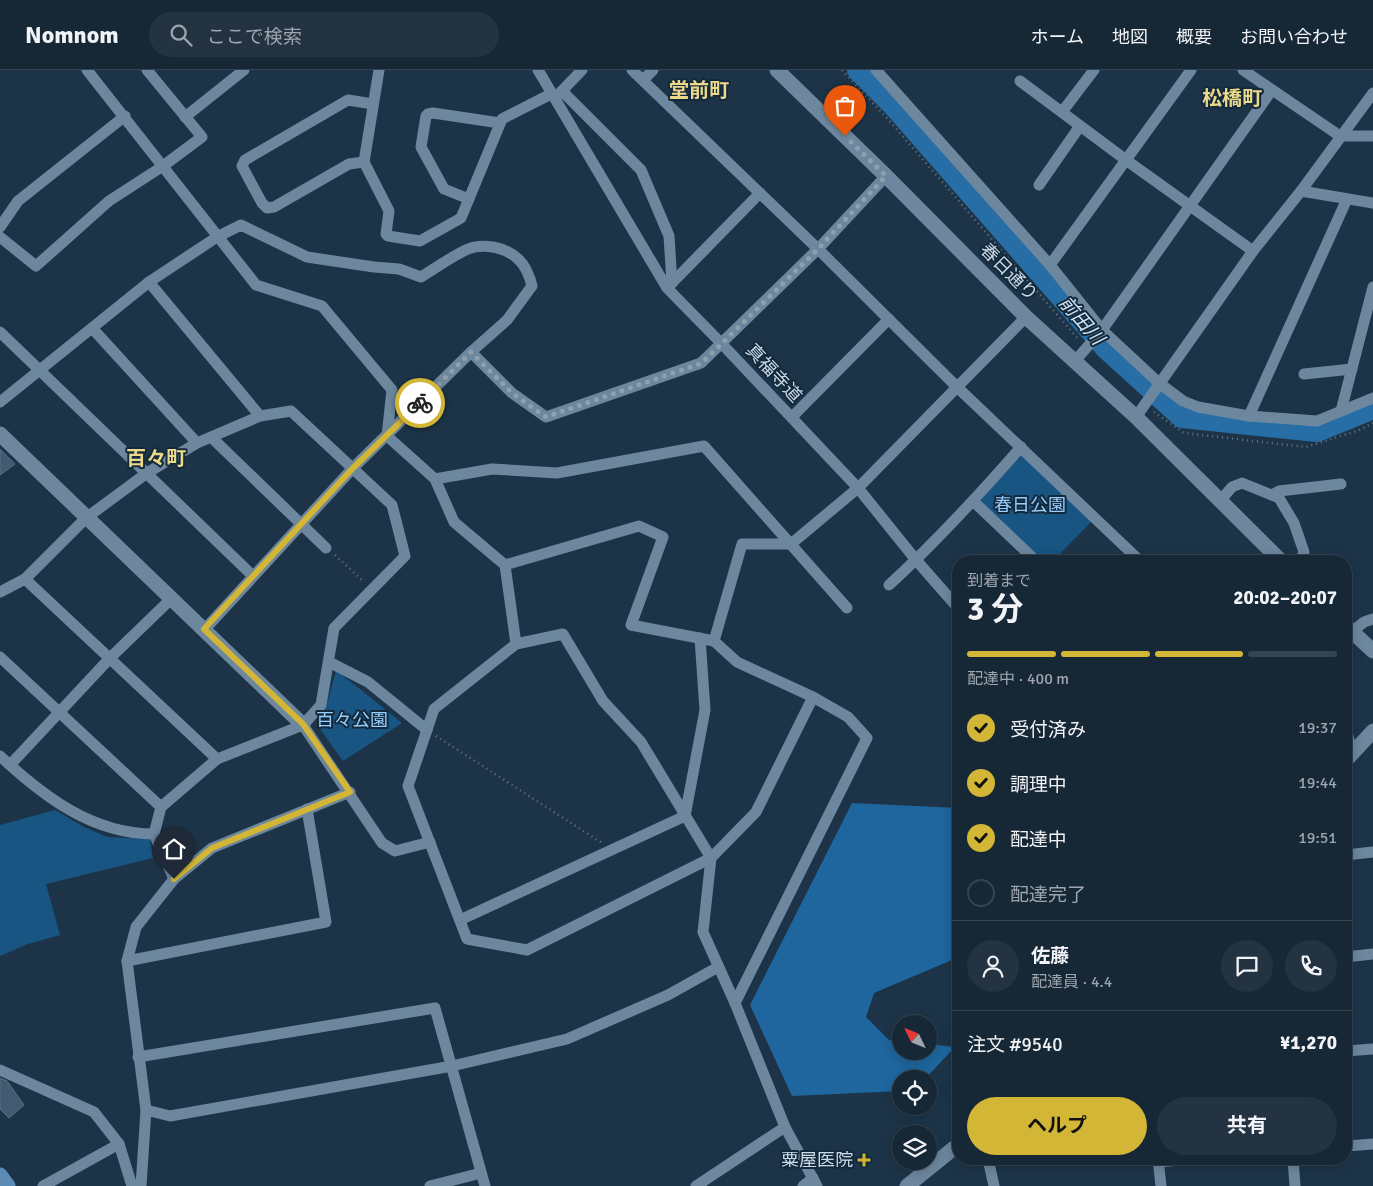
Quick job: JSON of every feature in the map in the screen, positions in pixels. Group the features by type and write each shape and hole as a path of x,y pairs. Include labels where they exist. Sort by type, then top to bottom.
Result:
{"main road":[{"path":"0,1175 8,1186"}],"street":[{"path":"87,70 256,285 322,306 392,390 387,436"},
{"path":"0,237 36,266 109,201 163,166 202,137 147,70"},
{"path":"185,117 244,70"},
{"path":"379,70 364,162 389,210 386,234 388,236 420,241 460,218 504,117 556,95 582,70"},
{"name":"真福寺道","path":"538,70 556,95 670,285 722,344 858,488 952,601"},
{"path":"632,70 818,249 957,387 1134,555"},
{"path":"642,80 653,70"},
{"name":"春日通り","path":"777,70 886,176 1026,317 1075,361 1140,412 1220,501 1275,555"},
{"path":"1062,112 1094,70"},
{"path":"1050,265 1191,70"},
{"path":"1243,70 1340,136 1373,136"},
{"path":"883,72 1050,265 1102,330 1159,383 1183,400 1198,407 1249,416 1317,421 1373,398"},
{"path":"1020,81 1253,251"},
{"path":"1075,361 1102,330 1272,90"},
{"path":"1140,412 1253,251 1301,191 1373,93"},
{"path":"556,95 641,170 669,236 670,285"},
{"path":"364,162 349,164 274,207 267,208 262,204 242,166 245,160 348,100 374,104"},
{"path":"469,200 444,189 421,147 426,116 433,113 500,123"},
{"path":"0,227 18,201 125,116"},
{"path":"1039,185 1080,126"},
{"path":"471,352 512,393 546,417 702,363 818,249 886,176"},
{"path":"1301,191 1373,203"},
{"path":"670,285 760,193"},
{"path":"1249,416 1347,199"},
{"path":"0,402 149,282 217,237 240,225 307,257 374,267 399,268 421,277 469,249 489,246 506,251 519,259 530,277 532,286 507,320 471,352 353,468 204,629"},
{"path":"149,282 260,416"},
{"path":"1342,411 1373,287"},
{"path":"714,641 742,544 791,544 858,488 1026,317"},
{"path":"792,417 889,319"},
{"path":"92,328 197,443"},
{"path":"0,332 253,576"},
{"path":"1304,374 1352,369"},
{"path":"0,592 25,579 86,518 147,473 197,443 260,416 291,411 392,505 405,556 334,628 321,705 303,724 217,759 161,807 154,834 174,879"},
{"path":"0,434 303,724 350,792 382,843 395,850 430,842"},
{"path":"387,436 436,479 454,522 505,565 516,644"},
{"path":"211,437 326,548"},
{"path":"436,479 492,469 557,473 704,446 847,608"},
{"path":"889,585 973,501 1021,447"},
{"path":"1220,501 1232,487 1242,483 1279,498 1294,523 1304,552 1303,555"},
{"path":"1272,495 1279,491 1341,484"},
{"path":"973,501 1030,555"},
{"path":"505,565 639,526 663,537 631,625 714,641 737,662 813,697 848,717 867,738 736,1003"},
{"path":"25,579 217,759"},
{"path":"10,765 110,658 171,599"},
{"path":"1352,627 1373,619"},
{"path":"1352,630 1373,651"},
{"path":"803,1186 815,1182 785,1127 736,1003 703,932 711,858 641,742 604,702 563,634 516,644 434,709 408,786 467,939 527,950 711,858 756,812 813,697"},
{"path":"685,816 705,710 700,638"},
{"path":"0,657 161,807"},
{"path":"329,662 368,682 427,730"},
{"path":"1352,754 1373,731"},
{"path":"0,756 39,790 88,821 109,828 154,834"},
{"path":"141,1186 146,1110 127,961 136,927 174,879 212,848 350,792"},
{"path":"127,961 326,922 307,809"},
{"path":"460,920 685,816"},
{"path":"1352,855 1373,852"},
{"path":"1352,956 1373,954"},
{"path":"146,1110 170,1116 452,1066 567,1039 668,994 718,967"},
{"path":"138,1057 434,1008 485,1186"},
{"path":"1352,1051 1373,1049"},
{"path":"0,1070 94,1112 119,1144 132,1186"},
{"path":"696,1186 785,1127"},
{"path":"43,1186 119,1144"},
{"path":"1352,1146 1373,1144"},
{"path":"907,1186 952,1150"},
{"path":"989,1165 994,1186"},
{"path":"1159,1165 1161,1186"},
{"path":"1293,1165 1294,1186"},
{"path":"430,1186 481,1173"}],"path":[{"path":"842,70 887,118 1087,349"},
{"path":"1140,412 1184,434 1306,447 1373,424"},
{"path":"326,548 372,589"},
{"path":"427,730 613,850"}],"green space":[{"name":"春日公園","path":"1022,454 1092,521 1059,555 1037,555 980,501"},
{"name":"百々公園","path":"336,671 402,723 343,761 318,726 326,707"},
{"path":"55,810 84,827 107,837 150,839 153,858 46,884 60,935 28,944 0,956 0,825"}],"shaded area":[{"path":"852,803 952,808 952,960 874,993 866,1017 889,1040 892,1040 892,1060 938,1060 938,1045 952,1047 952,1050 933,1070 892,1070 892,1091 792,1096 750,1005"}],"building":[{"path":"0,449 15,464 0,475"},
{"path":"0,1078 7,1081 24,1105 9,1118 0,1109"}],"waterway":[{"name":"前田川","path":"858,70 894,106 1106,348 1182,417 1317,431 1373,408"}],"way so far":[{"path":"420,403 471,352 512,393 546,417 702,363 818,249 886,176 845,136"}],"place":[{"name":"粟屋医院","path":"864,1160"}],"district":[{"name":"堂前町","path":"699,90"},
{"name":"松橋町","path":"1232,98"},
{"name":"百々町","path":"156,458"}],"route":[{"path":"174,879 212,848 350,792 303,724 204,629 353,468 420,403"}]}
